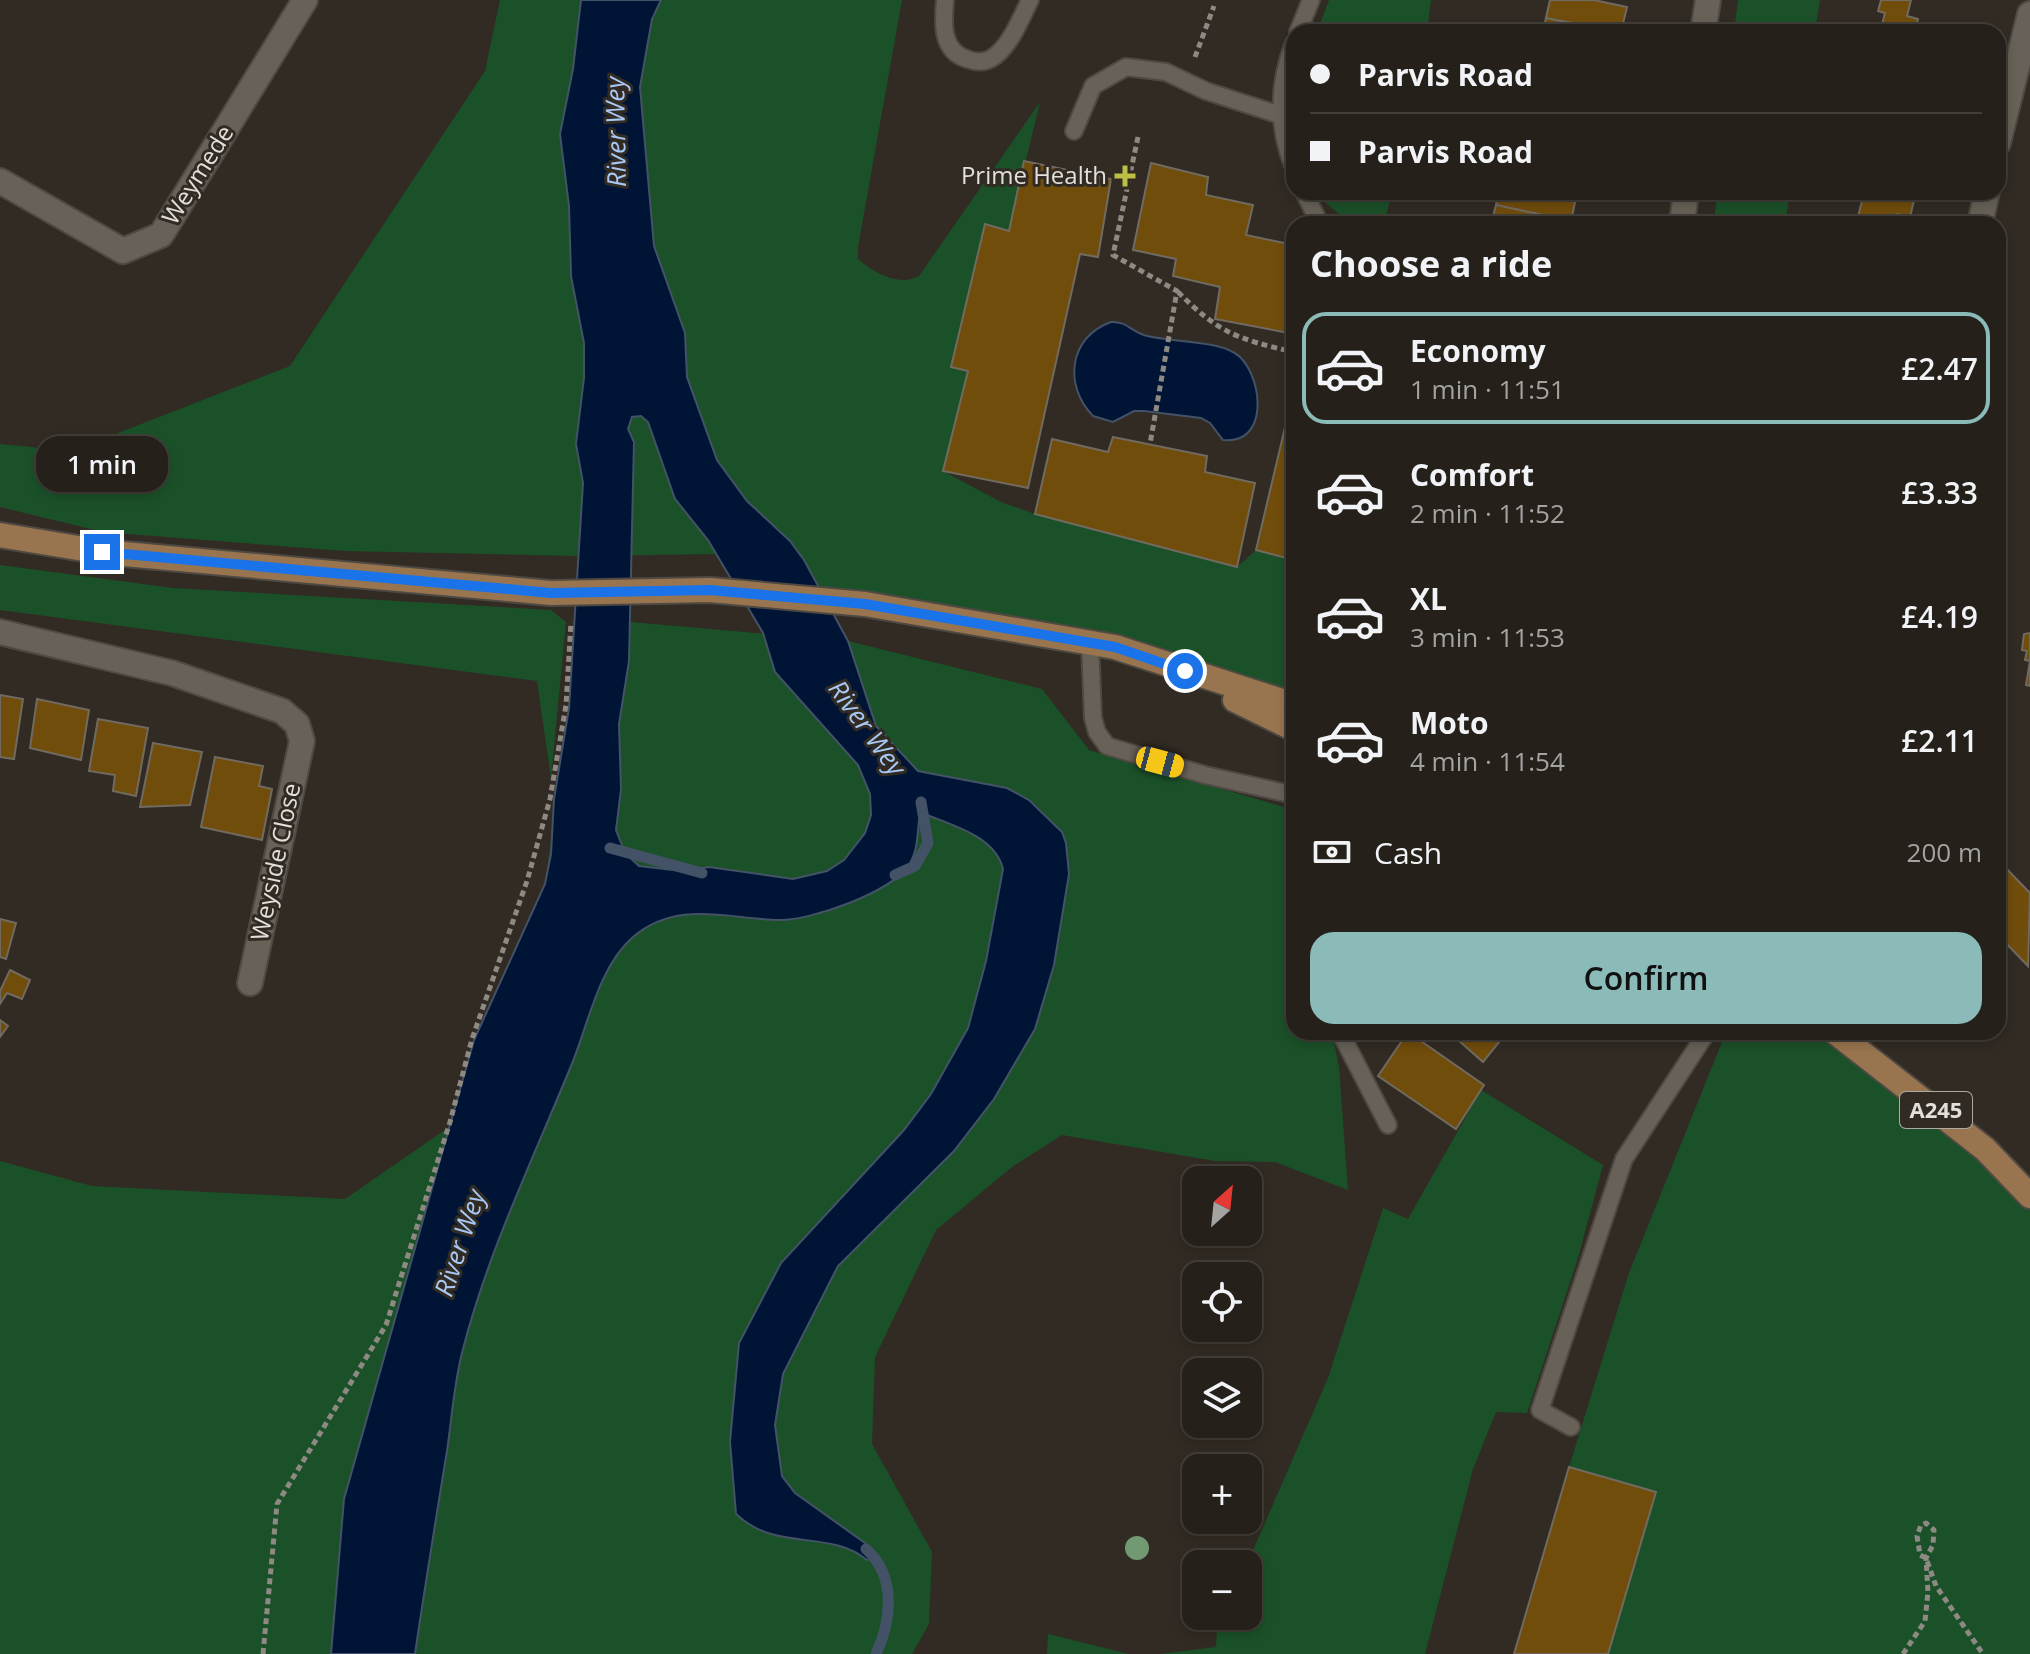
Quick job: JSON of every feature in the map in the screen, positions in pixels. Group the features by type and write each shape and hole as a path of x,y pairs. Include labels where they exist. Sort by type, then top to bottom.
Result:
{"main road":[{"path":"0,535 102,552 340,576 532,591 710,590 865,604 1090,643 1286,702"},
{"path":"1159,662 1286,725"},
{"name":"A245","path":"1845,1040 1985,1149 2017,1178 2030,1196"}],"street":[{"name":"Weymede","path":"0,181 123,251 161,235 305,0"},
{"path":"1704,24 1708,0"},
{"path":"2006,111 2030,14"},
{"name":"Weyside Close","path":"0,632 172,673 282,711 297,724 302,741 250,983"}],"lane":[{"path":"945,0 943,20 947,43 959,57 977,63 992,58 1011,37 1030,0"},
{"path":"1301,24 1311,0"},
{"path":"1074,131 1093,86 1126,67 1166,72 1283,116"},
{"path":"1286,68 1282,140 1286,149"},
{"path":"1090,643 1093,718 1097,732 1107,746 1205,775 1286,793"},
{"path":"1344,1040 1388,1125"},
{"path":"1571,1427 1540,1410 1609,1203 1624,1159 1702,1040"}],"path":[{"path":"1186,81 1214,6"},
{"path":"1138,137 1113,255 1177,291 1209,323 1248,342 1286,350"},
{"path":"1150,444 1177,291"},
{"path":"263,1654 277,1504 386,1325 450,1122 472,1039 527,881 550,799 566,705 572,622 566,622"},
{"path":"1903,1654 1925,1621 1928,1592 1926,1558 1933,1545 1934,1530 1926,1523 1921,1525 1917,1536 1920,1555 1926,1558 1936,1586 1983,1654"}],"green space":[{"path":"500,0 581,0 573,69 560,134 569,206 571,276 584,343 584,370 685,332 654,246 640,87 652,19 661,0 902,0 858,247 858,259 871,269 895,279 919,276 1040,102 1009,231 985,224 951,366 968,371 943,471 1001,502 1035,514 1237,567 1256,550 1286,558 1286,702 1115,647 865,604 716,554 579,556 344,551 103,532 0,507 0,444 72,451 290,366 485,71"},
{"path":"1329,0 1431,0 1428,24 1320,24"},
{"path":"1738,0 1820,0 1816,24 1735,24"},
{"path":"1390,200 1386,216 1341,216 1325,202"},
{"path":"1716,200 1789,200 1786,216 1715,216"},
{"path":"0,565 173,588 551,610 566,622 551,778 537,681 0,610"},
{"path":"574,617 848,641 1042,689 1089,750 1286,808 1286,1040 1334,1040 1339,1067 1348,1190 1275,1162 1215,1161 1062,1135 1012,1167 936,1230 875,1357 872,1444 932,1552 929,1624 912,1654 0,1654 0,1161 92,1186 345,1199 452,1125 474,1040 545,884 569,708"},
{"path":"1723,1040 1845,1040 2030,1196 2030,1654 1608,1654 1655,1492 1569,1467 1629,1273"},
{"path":"1481,1090 1603,1165 1578,1258 1527,1413 1496,1412 1473,1469 1425,1654 1160,1654 1216,1647 1217,1630 1262,1630 1262,1550 1253,1550 1328,1378 1383,1208 1408,1219"},
{"path":"1048,1634 1129,1654 1047,1654"}],"water":[{"path":"581,0 661,0 652,19 640,87 654,246 685,333 687,377 717,460 747,501 790,541 804,560 848,641 876,726 918,771 1007,788 1029,800 1062,832 1069,874 1054,965 1035,1029 994,1099 954,1151 838,1266 783,1374 775,1425 782,1476 795,1493 865,1543 876,1557 867,1560 836,1545 785,1537 751,1526 736,1514 730,1442 739,1343 781,1263 904,1130 931,1094 968,1028 986,961 1003,869 998,857 981,839 920,812 916,846 909,865 900,875 869,895 793,919 703,914 667,918 633,937 611,964 498,1241 473,1313 457,1374 415,1654 331,1654 344,1499 474,1040 545,884 551,854 554,799 569,708 583,483 576,444 584,378 584,343 571,276 569,206 560,134 573,69","holes":["641,416 648,422 675,499 708,540 763,633 775,672 858,765 870,794 871,815 865,833 844,860 827,871 793,879 709,867 682,871 639,866 625,853 616,830 621,789 619,724 629,661 634,442 628,429 632,417"]},
{"path":"1111,322 1121,323 1155,338 1221,347 1240,357 1254,381 1257,395 1254,422 1248,433 1238,439 1223,440 1210,423 1201,418 1144,411 1134,411 1113,422 1093,416 1077,390 1075,363 1086,339"}],"building":[{"path":"1550,0 1594,0 1627,7 1623,24 1578,24 1546,18"},
{"path":"1881,0 1911,0 1907,16 1918,19 1917,24 1882,24 1885,13 1878,11"},
{"path":"1546,18 1573,24 1545,24"},
{"path":"1024,161 1111,179 1098,257 1080,254 1028,488 943,471 968,371 951,367 985,224 1009,231"},
{"path":"1151,163 1208,177 1206,195 1253,205 1246,235 1286,243 1286,332 1215,319 1220,287 1173,276 1176,259 1133,250"},
{"path":"1497,200 1576,200 1572,216 1548,216 1496,205"},
{"path":"1858,200 1914,200 1910,216 1858,216 1862,201"},
{"path":"1496,205 1548,216 1493,216"},
{"path":"1286,423 1286,558 1256,550"},
{"path":"1113,437 1207,456 1205,472 1255,483 1237,567 1035,514 1052,439 1108,452"},
{"path":"2030,633 2030,661 2025,660 2027,651 2022,650 2024,634"},
{"path":"2030,661 2030,686 2026,685"},
{"path":"0,695 23,699 14,759 0,757"},
{"path":"37,699 89,710 81,760 30,748"},
{"path":"98,719 148,728 136,796 113,791 115,775 89,771"},
{"path":"153,743 202,752 190,805 140,807"},
{"path":"215,757 263,766 259,786 272,789 262,840 201,827"},
{"path":"2006,868 2030,893 2028,966 2006,943"},
{"path":"0,919 16,923 6,959 0,957"},
{"path":"10,970 30,980 22,999 7,993 0,1004 0,991"},
{"path":"0,1020 8,1026 0,1037"},
{"path":"1403,1040 1419,1040 1484,1085 1456,1129 1378,1076"},
{"path":"1458,1040 1501,1040 1483,1062"},
{"path":"1569,1467 1656,1492 1608,1654 1514,1654"}],"waterway":[{"name":"River Wey","path":"895,875 915,866 928,843 921,802"},
{"name":"River Wey","path":"610,848 702,873"},
{"path":"866,1549 876,1560 887,1585 888,1613 876,1654"}],"place":[{"name":"Prime Health","path":"1125,176"}],"route":[{"path":"102,552 551,593 710,590 865,604 1115,647 1185,671"}]}
